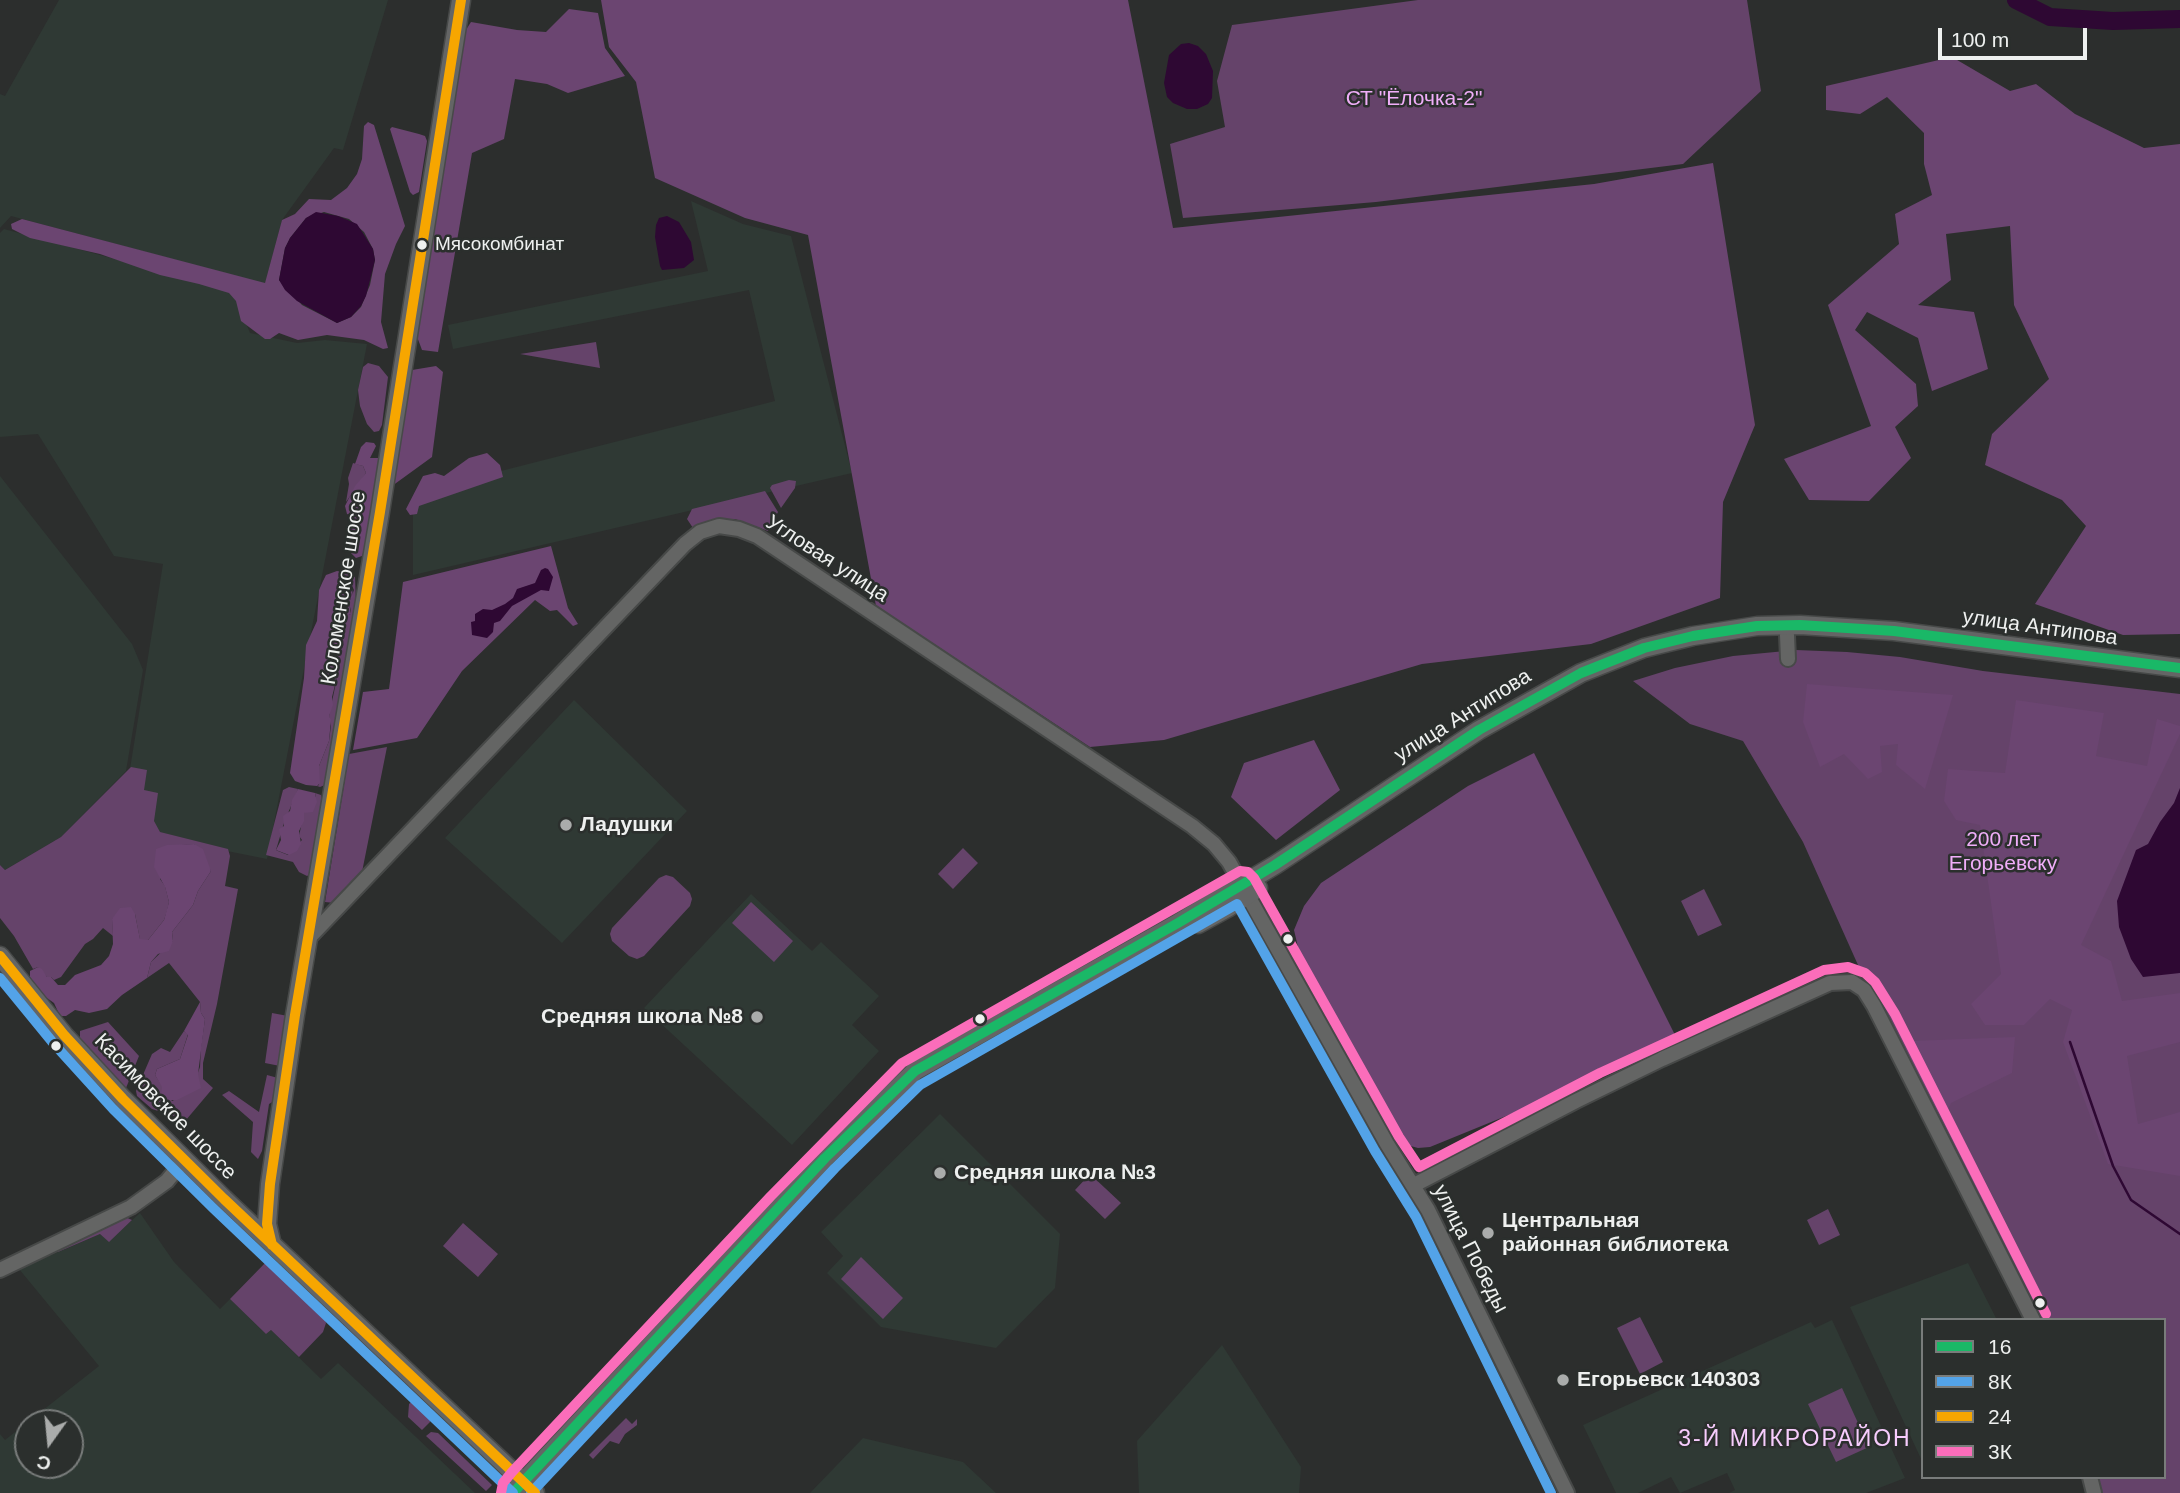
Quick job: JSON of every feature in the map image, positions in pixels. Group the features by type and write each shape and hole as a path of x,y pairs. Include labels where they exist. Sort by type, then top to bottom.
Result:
{"main road":[{"name":"Коломенское шоссе","path":"266,1245 267,1197 307,940 380,512 461,0"},
{"name":"улица Антипова","path":"1245,890 1479,730 1547,690 1621,655 1693,636 1757,626 1845,626 2180,668"},
{"name":"улица Антипова","path":"523,1490 821,1163 911,1074 1178,923 1245,890 1456,756 1579,685 1619,668 1689,648 1740,639 1787,635 1891,641 2180,679"},
{"name":"Касимовское шоссе","path":"0,956 100,1076 230,1218 266,1245 523,1490"},
{"name":"Касимовское шоссе","path":"0,973 91,1080 181,1164 224,1199 253,1227 266,1245"},
{"name":"Коломенское шоссе","path":"253,1227 254,1215 267,1197"},
{"path":"224,1199 245,1208 252,1208 267,1197"},
{"path":"230,1218 253,1227"}],"street":[{"name":"Угловая улица","path":"307,940 679,550 699,531 719,526 739,529 768,542 1192,826 1214,844 1229,862 1245,890"},
{"path":"1787,635 1788,659"},
{"name":"улица Победы","path":"1245,890 1387,1144 1414,1185 1567,1493"},
{"path":"1414,1185 1651,1064 1821,987 1847,981 1864,990 1874,1006 2032,1318"},
{"path":"0,1270 131,1207 167,1181 181,1164"}],"shaded area":[{"path":"59,0 388,0 343,150 334,148 282,220 265,284 11,216 0,228 0,94 5,96"},
{"path":"1181,44 1198,46 1206,54 1213,71 1212,98 1208,104 1197,109 1187,109 1173,103 1167,97 1164,83 1169,55"},
{"path":"691,201 743,224 791,236 852,473 413,575 413,507 501,471 775,401 749,290 453,349 448,325 708,271"},
{"path":"316,212 338,216 357,224 373,249 375,260 366,296 351,317 337,323 297,301 279,280 285,248 290,238 306,218"},
{"path":"667,216 679,222 691,242 694,260 684,268 662,270 660,266 655,237 656,225 659,218"},
{"path":"4,229 233,291 250,333 297,343 325,340 367,344 267,859 159,833 129,775 163,564 114,556 38,434 0,437 0,233"},
{"path":"0,476 132,644 143,670 126,771 61,837 5,870 0,865"},
{"path":"545,568 553,577 549,591 541,590 512,606 500,621 494,623 493,632 487,638 472,635 471,622 475,621 475,614 483,609 492,610 505,604 513,598 517,589 535,583 541,570"},
{"name":"Ладушки","path":"574,700 687,811 562,943 445,838"},
{"path":"2180,788 2180,973 2143,977 2131,959 2119,927 2117,901 2136,850 2148,844 2174,803"},
{"name":"Средняя школа №8","path":"751,894 812,951 821,942 879,996 852,1025 879,1051 792,1145 644,1008"},
{"name":"Средняя школа №3","path":"940,1114 1060,1234 1055,1288 996,1348 881,1327 827,1273 843,1256 821,1232"},
{"path":"140,1213 174,1262 220,1309 230,1299 266,1334 271,1330 321,1379 338,1363 475,1493 0,1493 0,1434 5,1440 14,1433 14,1479 84,1479 84,1409 44,1409 99,1366 19,1269 100,1234 109,1241"},
{"path":"1968,1263 1996,1318 1921,1318 1921,1459 1850,1307"},
{"path":"1832,1320 1905,1478 1866,1493 1729,1493 1735,1490 1727,1473 1680,1493 1671,1477 1638,1493 1616,1493 1583,1425 1811,1322 1815,1328"},
{"path":"1222,1345 1301,1467 1299,1493 1139,1493 1137,1441"},
{"path":"863,1438 963,1462 996,1493 810,1493"}],"green space":[{"path":"601,0 1128,0 1173,228 1594,184 1713,163 1755,425 1723,502 1720,598 1591,644 1422,664 1164,740 1090,747 876,606 808,235 745,218 655,178 636,82 609,47"},
{"name":"СТ \"Ёлочка-2\"","path":"1418,0 1747,0 1761,91 1683,164 1376,202 1183,218 1170,144 1225,127 1217,81 1232,25"},
{"path":"569,9 598,13 605,48 625,76 568,93 547,84 515,79 504,139 472,153 438,352 422,350 416,334 462,36 471,22 546,32"},
{"path":"1952,57 2010,91 2036,84 2075,114 2144,148 2180,144 2180,634 2123,635 2035,604 2086,526 2062,500 1985,465 1992,434 2049,379 2014,305 2010,226 1946,234 1951,280 1918,305 1974,312 1988,369 1932,391 1918,338 1867,312 1855,330 1916,384 1918,406 1895,427 1911,458 1869,501 1809,500 1784,459 1871,426 1828,305 1899,244 1895,214 1932,195 1924,164 1924,133 1887,97 1860,114 1826,110 1826,86"},
{"path":"368,122 374,125 405,226 385,274 381,322 388,348 383,349 364,340 327,335 298,340 279,333 265,339 241,321 236,301 229,293 160,275 100,254 30,238 12,229 11,224 22,219 265,283 282,220 295,214 309,199 331,200 347,188 357,174 362,159 364,126","holes":["324,212 349,219 364,232 373,249 375,260 370,285 361,307 351,317 337,323 302,305 279,280 285,248 306,218"]},
{"path":"392,127 425,136 427,141 419,192 413,195 390,129"},
{"path":"596,342 600,368 520,354"},
{"path":"368,363 379,366 388,377 382,425 379,431 374,432 367,424 360,406 358,390 363,367"},
{"path":"436,366 443,372 432,457 392,486 412,370"},
{"path":"366,442 376,446 370,458 379,460 365,548 362,556 356,558 350,552 354,540 354,533 349,530 353,516 347,514 345,506 355,486 366,473 363,466 355,464 361,447"},
{"path":"487,453 500,465 503,477 419,506 417,514 410,515 406,509 423,476 435,473 444,476 469,458"},
{"path":"353,463 363,466 366,473 346,502 348,478"},
{"path":"789,480 796,481 795,488 781,508 770,488"},
{"path":"765,491 778,512 768,531 735,519 721,519 693,528 687,519 692,509"},
{"path":"551,546 568,608 578,624 573,626 557,610 550,611 535,600 462,671 417,738 353,750 363,692 389,689 403,582"},
{"path":"337,571 346,573 351,580 351,614 340,618 338,626 343,635 333,655 338,673 329,716 329,741 319,766 320,783 317,786 306,785 295,781 290,773 304,678 306,645 317,621 319,590 326,575"},
{"path":"346,573 355,577 356,602 325,785 320,787 317,786 319,766 329,741 329,716 338,673 333,655 340,638 338,626 340,617 351,614 349,603 354,590"},
{"name":"200 лет Егорьевску","path":"1796,650 1847,652 2180,694 2180,1493 2096,1493 2092,1479 2166,1479 2166,1318 2035,1318 1858,965 1803,842 1743,741 1690,724 1633,681 1675,668 1733,656"},
{"path":"1807,684 1953,695 1925,789 1896,765 1898,744 1880,746 1882,772 1868,779 1844,754 1820,767 1803,722"},
{"path":"2016,700 2104,713 2096,756 2147,766 2157,719 2180,726 2180,734 2081,945 2111,961 2122,1001 2180,993 2180,1042 2127,1056 2138,1124 2180,1112 2180,1176 2108,1164 2063,1042 2072,1010 2050,999 2024,1025 1985,1025 1971,1004 2001,974 1980,825 1956,820 1944,801 1948,769 2005,773"},
{"path":"1314,740 1340,790 1276,840 1231,797 1244,763"},
{"path":"387,747 361,877 335,903 325,902 349,754"},
{"path":"1534,753 1680,1045 1430,1147 1407,1145 1396,1133 1301,960 1294,930 1304,906 1321,883 1468,786"},
{"path":"131,767 147,770 144,790 158,793 154,821 160,832 228,849 230,856 225,886 238,889 203,1063 203,1079 213,1088 186,1120 152,1109 137,1096 136,1091 152,1054 161,1048 170,1052 184,1031 188,1034 180,1059 157,1069 155,1075 172,1101 191,1092 200,1067 205,1019 201,1013 200,1002 169,963 147,978 151,962 173,941 172,932 193,905 198,891 211,871 194,844 182,845 160,879 165,886 169,902 164,920 148,940 140,940 135,914 112,919 113,936 103,928 85,944 61,977 54,980 38,967 33,969 0,918 0,865 5,870 61,837"},
{"path":"289,787 298,789 276,850 288,855 302,840 299,836 304,813 316,797 315,793 321,795 322,799 311,874 307,876 299,872 293,862 266,855 283,790"},
{"path":"298,789 315,793 317,802 313,812 304,813 304,821 299,831 301,844 297,851 289,855 276,850 281,840 279,829 284,826 283,816 290,811"},
{"path":"194,844 203,849 211,871 198,891 193,905 172,932 173,941 169,951 158,954 151,962 147,978 107,1009 89,1013 75,1010 66,1016 60,1016 54,1003 40,993 30,977 30,971 38,967 58,985 65,985 75,975 101,965 109,956 113,944 112,919 120,908 131,907 140,939 148,940 164,920 169,902 165,887 154,867 156,849 167,845"},
{"path":"963,848 978,863 953,889 938,874"},
{"path":"666,875 673,877 690,893 690,906 644,956 637,959 629,956 612,941 612,928 659,878"},
{"path":"1704,889 1722,925 1698,936 1681,901"},
{"path":"751,902 793,941 774,962 732,923"},
{"path":"200,1002 201,1013 205,1019 198,1074 201,1088 177,1100 163,1100 162,1087 155,1075 157,1069 180,1059 188,1035 184,1031"},
{"path":"272,1013 288,1016 280,1066 265,1063"},
{"path":"108,1022 139,1056 126,1088 118,1083 80,1039 80,1031"},
{"path":"2015,1037 2012,1073 1951,1103 1946,1114 1937,1112 1905,1050 1911,1041"},
{"path":"267,1075 278,1078 274,1101 269,1104 262,1151 258,1159 251,1152 253,1122 222,1095 229,1091 259,1112"},
{"path":"1090,1174 1121,1203 1105,1219 1075,1190"},
{"path":"1828,1209 1840,1235 1819,1245 1807,1220"},
{"path":"123,1216 132,1220 109,1242 100,1234 58,1252 57,1249"},
{"path":"463,1223 498,1254 478,1277 443,1246"},
{"path":"861,1257 903,1298 883,1319 841,1279"},
{"path":"266,1262 324,1317 326,1323 323,1332 299,1357 271,1330 266,1334 230,1299"},
{"path":"1640,1317 1663,1362 1640,1374 1617,1328"},
{"path":"1842,1388 1869,1447 1836,1462 1808,1404"},
{"path":"412,1401 430,1417 430,1422 422,1430 408,1417 409,1404"},
{"path":"626,1418 632,1424 637,1419 637,1425 625,1434 619,1444 610,1441 593,1459 589,1455"},
{"path":"431,1432 438,1433 492,1485 486,1491 426,1436"}],"waterway":[{"path":"2016,0 2050,17 2113,21 2180,19"},
{"path":"2070,1042 2113,1166 2131,1200 2180,1234"}],"transit line":[{"name":"24","path":"272,1245 267,1224 270,1184 295,1015 380,512 461,0"},
{"name":"16","path":"513,1493 825,1158 915,1071 1178,923 1275,865 1479,730 1581,673 1644,648 1693,636 1757,626 1800,625 1894,631 2180,668"},
{"name":"3К","path":"501,1493 503,1483 512,1472 771,1196 902,1063 1240,871 1248,872 1254,878 1399,1137 1419,1167 1600,1073 1824,970 1848,967 1865,973 1875,982 1895,1014 2046,1314"},
{"name":"8К","path":"531,1493 835,1168 920,1085 1237,904 1375,1151 1416,1217 1551,1493"},
{"name":"24","path":"0,956 64,1035 123,1099 224,1199 535,1493"},
{"name":"8К","path":"0,978 54,1044 113,1109 214,1209 513,1493"}],"place":[{"name":"Мясокомбинат","path":"422,245"},
{"name":"Ладушки","path":"566,825"},
{"name":"Средняя школа №8","path":"757,1017"},
{"name":"Средняя школа №3","path":"940,1173"},
{"name":"Центральная районная библиотека","path":"1488,1233"},
{"name":"Егорьевск 140303","path":"1563,1380"}],"district":[{"name":"3-Й МИКРОРАЙОН","path":"1795,1440"}]}
